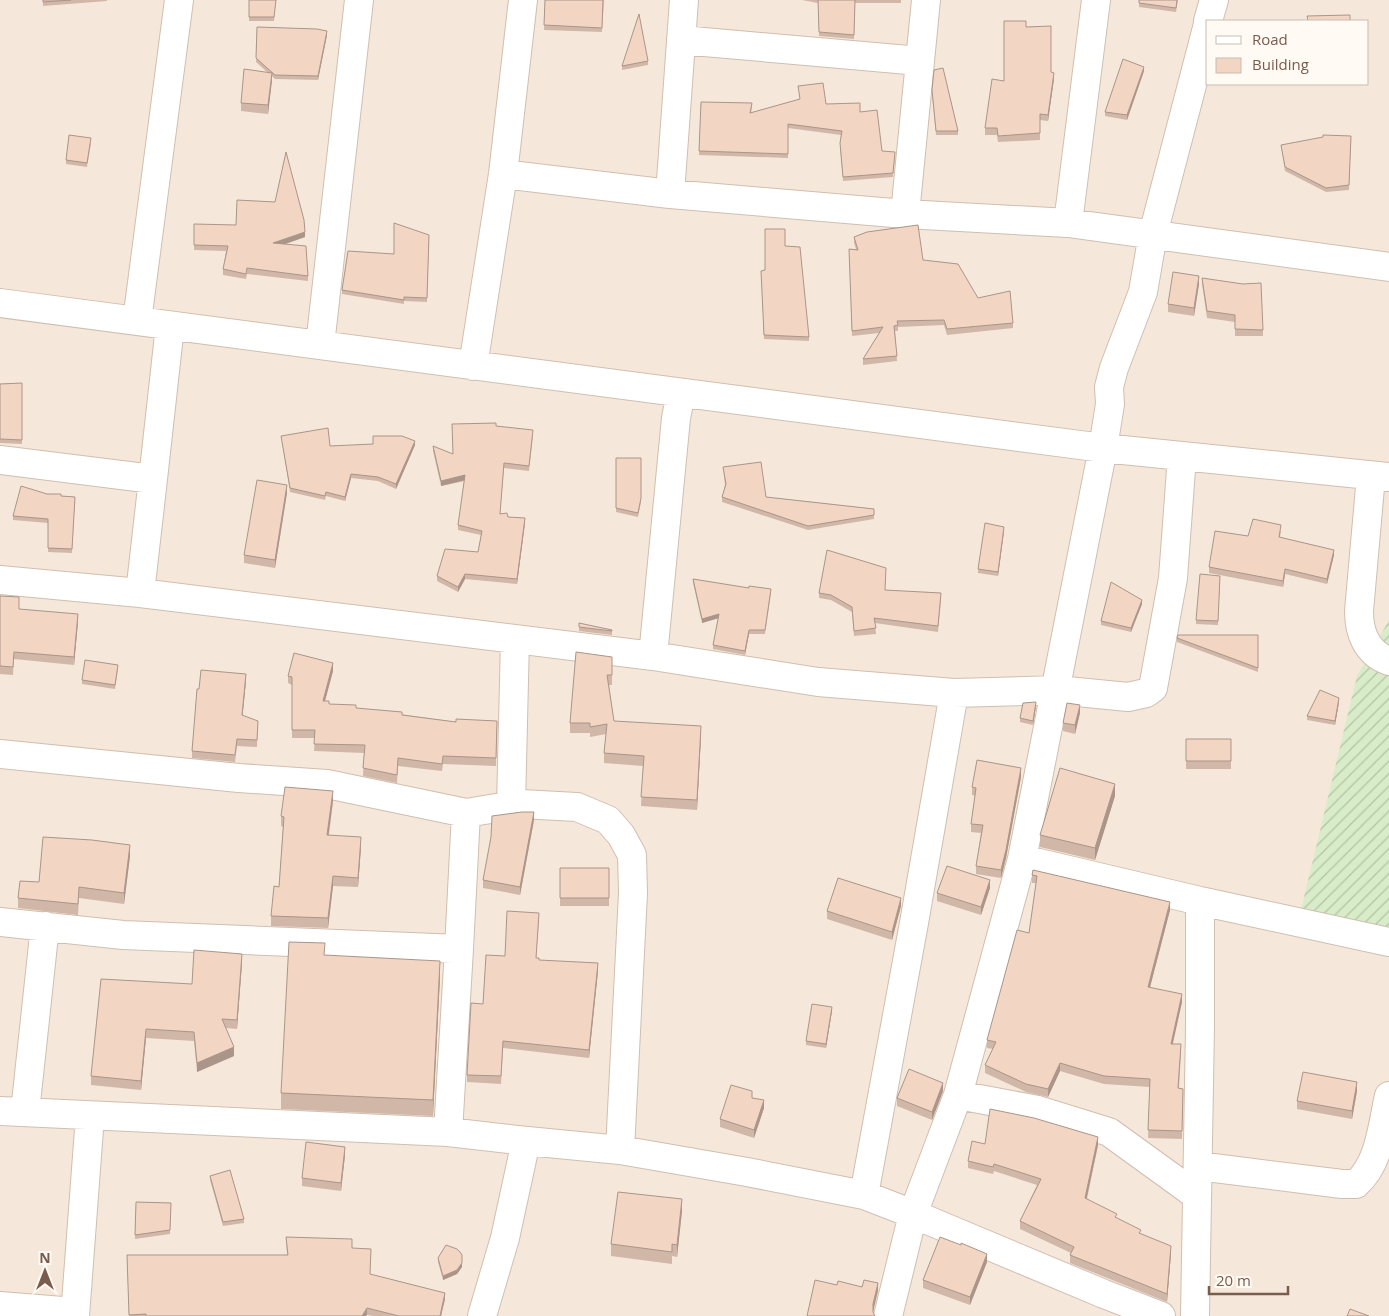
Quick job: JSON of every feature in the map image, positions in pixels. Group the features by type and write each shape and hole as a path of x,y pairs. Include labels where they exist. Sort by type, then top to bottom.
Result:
{"street":[{"path":"137,321 179,0"},
{"path":"320,345 359,0"},
{"path":"473,366 502,174 523,0"},
{"path":"670,194 684,0"},
{"path":"905,214 926,0"},
{"path":"1068,223 1096,0"},
{"path":"1209,20 1214,0"},
{"path":"888,1316 913,1214 958,1095 1022,859 1057,690 1103,448 1110,404 1109,387 1114,368 1143,292 1153,234 1206,30"},
{"path":"681,40 920,61"},
{"path":"502,174 670,194 905,214 1068,223 1389,267"},
{"path":"0,303 1103,448 1380,477 1360,601 1359,622 1365,642 1382,658 1389,660"},
{"path":"140,593 170,326"},
{"path":"653,656 676,418 681,393"},
{"path":"0,580 140,593 653,656 818,682 954,693 1057,690 1128,697 1146,693 1153,688 1173,578 1182,456"},
{"path":"0,460 152,479"},
{"path":"511,806 514,639"},
{"path":"864,1195 954,693"},
{"path":"0,754 239,778 327,784 466,812 521,804 577,807 608,820 621,835 632,854 633,893 620,1150"},
{"path":"448,1132 460,949 466,812"},
{"path":"1022,859 1200,901 1389,942"},
{"path":"1195,1316 1200,901"},
{"path":"0,922 123,935 460,949"},
{"path":"45,926 13,1112 448,1132 620,1150 747,1172 864,1195 913,1214 1104,1305 1161,1316"},
{"path":"958,1095 1038,1110 1109,1132 1196,1195"},
{"path":"1198,1166 1342,1184 1356,1184 1366,1175 1374,1162 1389,1096"},
{"path":"0,1306 75,1314 90,1116"},
{"path":"482,1316 505,1238 526,1141"}],"shaded area":[{"path":"0,0 1389,0 1389,1316 0,1316"}],"green space":[{"path":"1389,620 1389,937 1300,914 1357,676"}],"building":[{"path":"43,0 71,0 43,2"},
{"path":"249,0 276,0 274,17 249,17"},
{"path":"545,0 603,0 602,28 544,25"},
{"path":"818,0 855,0 854,35 819,32"},
{"path":"1139,0 1177,0 1176,8 1139,3"},
{"path":"639,14 648,61 622,66"},
{"path":"1350,15 1350,20 1308,20 1307,16"},
{"path":"1004,21 1026,21 1026,27 1051,26 1051,72 1054,73 1048,115 1040,114 1040,133 998,136 997,128 985,128 992,79 1004,81"},
{"path":"257,27 327,31 318,76 275,75 256,58"},
{"path":"1123,59 1144,67 1127,115 1105,112"},
{"path":"943,68 958,131 936,131 932,90 934,70"},
{"path":"244,69 272,73 268,105 241,103"},
{"path":"823,83 826,104 860,103 860,112 877,110 882,151 895,152 893,173 843,177 840,143 842,131 788,124 788,154 699,151 701,102 752,103 750,113 800,99 798,86"},
{"path":"69,135 91,138 87,163 66,160"},
{"path":"1323,135 1351,136 1349,185 1326,188 1285,167 1281,145 1323,137"},
{"path":"286,152 304,220 305,232 273,243 306,246 308,276 247,268 246,274 223,269 228,246 194,245 194,224 236,225 237,200 275,202"},
{"path":"394,223 429,235 427,298 404,297 404,300 342,290 348,251 394,254"},
{"path":"918,225 923,260 958,264 978,298 1010,291 1013,323 947,329 944,320 897,321 898,325 894,326 897,356 863,359 883,327 852,331 849,249 858,250 854,237 867,232"},
{"path":"765,229 785,229 785,246 800,247 809,337 764,335 761,271 765,270"},
{"path":"1173,272 1199,276 1194,308 1168,304"},
{"path":"1202,278 1243,284 1261,283 1263,330 1235,329 1235,315 1207,311"},
{"path":"22,383 22,440 0,439 0,384"},
{"path":"496,423 496,426 533,430 529,466 504,463 500,514 507,513 508,517 525,518 517,579 465,574 458,587 437,576 445,549 478,552 482,531 458,525 465,475 441,481 433,446 453,454 452,424"},
{"path":"328,428 330,446 373,444 373,436 402,436 415,441 396,484 378,477 351,474 345,497 326,492 325,496 290,488 281,436"},
{"path":"616,458 641,458 641,498 638,513 616,508"},
{"path":"761,462 766,497 874,509 874,515 808,526 722,497 726,484 723,467"},
{"path":"257,480 287,485 275,560 244,555"},
{"path":"21,486 47,494 75,497 72,549 48,548 48,519 13,516"},
{"path":"1253,519 1281,525 1279,537 1334,550 1327,579 1285,569 1283,581 1209,567 1215,531 1248,536"},
{"path":"985,523 1004,527 998,572 978,569"},
{"path":"827,550 886,568 885,590 941,593 938,626 874,618 876,628 854,631 852,607 831,595 819,593"},
{"path":"1200,574 1220,576 1218,621 1196,620"},
{"path":"693,579 749,588 749,586 771,589 765,630 749,630 745,651 713,645 719,614 702,619"},
{"path":"1111,582 1142,600 1131,628 1101,621"},
{"path":"0,596 19,597 19,609 78,614 74,657 14,652 13,667 0,666"},
{"path":"579,623 612,630 612,631 579,627"},
{"path":"1178,635 1258,635 1258,668 1177,638"},
{"path":"576,652 612,657 612,675 607,675 614,721 701,726 697,800 641,797 644,756 604,753 607,724 590,727 590,723 570,723"},
{"path":"294,653 333,663 323,701 329,701 329,704 356,705 356,708 402,712 402,715 456,722 456,719 497,721 496,758 443,756 442,764 398,758 397,775 363,768 365,745 314,744 315,730 292,730 292,677 288,676"},
{"path":"85,660 118,665 115,685 82,680"},
{"path":"201,670 246,674 242,715 258,721 257,740 237,739 235,755 192,751 197,689 199,689"},
{"path":"1320,690 1339,698 1335,721 1307,716"},
{"path":"1036,702 1033,721 1020,718 1023,703"},
{"path":"1067,703 1080,705 1075,725 1063,723"},
{"path":"1186,739 1231,739 1231,761 1186,761"},
{"path":"977,760 1021,768 1001,870 976,866 983,825 971,824 976,788 972,787"},
{"path":"1060,768 1115,784 1095,848 1040,835"},
{"path":"285,787 333,791 327,835 361,837 358,878 333,876 328,918 271,916 274,886 279,887 284,817 281,816"},
{"path":"534,812 520,887 483,880 491,837 492,816"},
{"path":"43,837 130,845 124,893 79,887 78,904 18,898 20,881 39,882"},
{"path":"947,866 990,880 981,907 937,893"},
{"path":"560,868 609,868 609,898 560,898"},
{"path":"1033,870 1170,902 1148,987 1182,994 1171,1044 1181,1044 1178,1088 1183,1089 1182,1131 1148,1130 1150,1079 1104,1076 1060,1063 1048,1089 1026,1084 985,1065 996,1042 987,1040 1017,930 1029,933 1037,876 1032,875"},
{"path":"838,878 901,898 892,932 827,911"},
{"path":"507,911 539,913 536,958 539,958 539,960 598,963 589,1050 503,1041 501,1076 467,1075 471,1003 483,1004 486,955 505,956"},
{"path":"289,942 325,943 324,955 440,961 433,1100 281,1093"},
{"path":"194,950 242,954 237,1020 222,1019 234,1047 197,1063 194,1032 146,1029 141,1081 91,1076 101,979 192,984"},
{"path":"812,1004 832,1007 826,1044 806,1041"},
{"path":"909,1069 943,1083 932,1112 897,1098"},
{"path":"1303,1072 1357,1082 1352,1111 1297,1101"},
{"path":"731,1085 752,1091 752,1098 764,1100 754,1130 720,1119"},
{"path":"990,1109 1034,1118 1098,1137 1085,1198 1117,1214 1115,1217 1141,1230 1139,1233 1171,1246 1167,1294 1070,1255 1074,1247 1020,1221 1041,1179 994,1164 993,1167 968,1161 972,1141 985,1144"},
{"path":"306,1142 345,1147 341,1183 302,1178"},
{"path":"230,1170 244,1219 223,1222 210,1176"},
{"path":"618,1192 682,1199 677,1245 672,1244 672,1252 611,1244"},
{"path":"136,1202 171,1203 170,1230 135,1235"},
{"path":"286,1237 352,1239 352,1248 371,1249 370,1274 445,1293 440,1316 399,1316 367,1308 362,1316 129,1315 127,1255 288,1255"},
{"path":"940,1237 961,1245 961,1243 987,1254 970,1297 923,1280"},
{"path":"446,1245 460,1252 462,1263 457,1270 443,1276 438,1258"},
{"path":"815,1280 837,1285 838,1281 862,1287 864,1280 878,1283 873,1304 875,1316 807,1316"},
{"path":"1350,1309 1369,1316 1347,1316"}]}
